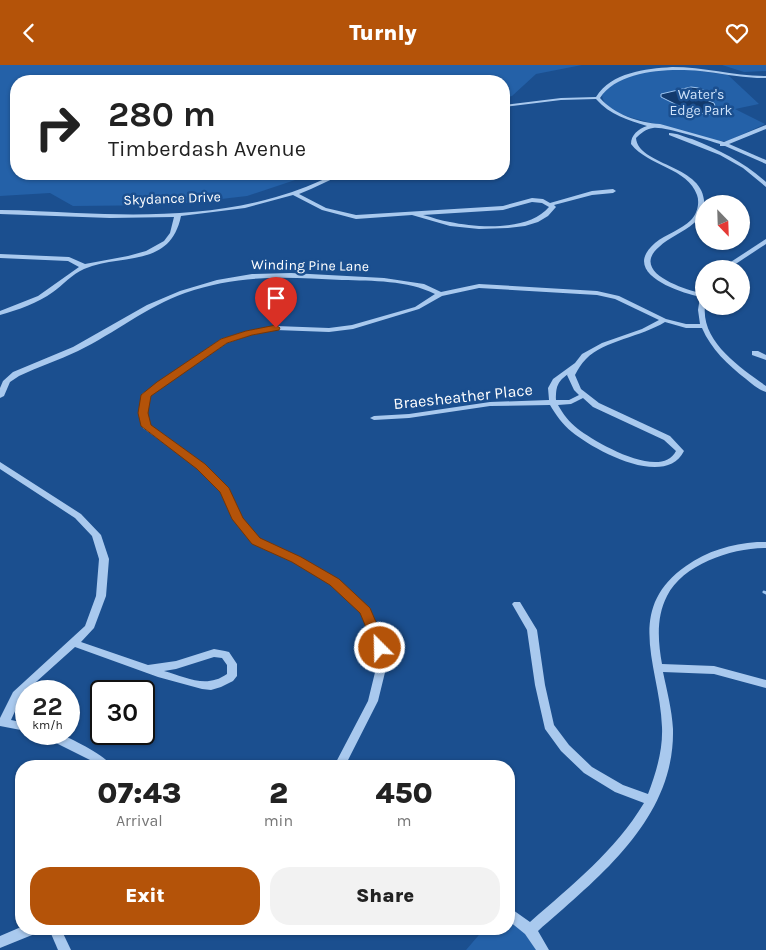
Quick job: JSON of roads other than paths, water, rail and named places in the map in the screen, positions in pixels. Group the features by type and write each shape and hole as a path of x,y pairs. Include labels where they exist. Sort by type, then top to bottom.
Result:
{"street":[{"path":"597,98 600,90 608,84 637,73 656,70 694,69 734,76 766,77"},
{"path":"510,105 561,99 597,98"},
{"path":"597,98 613,112 713,149 742,164 766,185"},
{"path":"695,293 669,285 655,275 647,260 649,254 692,222 698,215 701,204 700,195 688,179 677,171 641,153 635,147 634,136 651,125 660,126 725,144 766,162"},
{"path":"713,149 766,127"},
{"name":"Skydance Drive","path":"0,212 19,211 76,215 215,213 265,203 295,194 326,180"},
{"path":"295,194 312,205 334,213 356,217 414,214 428,211 503,208 532,201 543,201 551,204 592,193 613,191"},
{"path":"414,214 453,225 508,228 538,220 548,214 553,207 551,204"},
{"path":"0,313 24,306 47,294 63,279 85,267 139,256 154,250 167,241 175,228 178,214"},
{"path":"737,260 766,241"},
{"path":"0,256 69,259 85,267"},
{"name":"Winding Pine Lane","path":"0,396 7,381 16,374 76,349 148,306 182,292 217,282 252,276 291,275 384,280 424,286 440,294"},
{"path":"342,760 373,701 384,655 365,611 335,582 296,559 256,541 238,519 225,491 201,466 146,426 143,413 146,395 226,340 276,328 329,330 353,327 417,308 440,294 479,286 597,293 630,302 664,320 686,326 703,326"},
{"path":"703,315 703,326 720,351 741,371 766,390"},
{"path":"580,363 559,378 552,388 552,401 560,416 572,430 619,455 643,464 662,465 678,457 680,451 667,438 604,409 578,390 571,375 580,363 585,356 617,339 638,334 664,320"},
{"path":"755,353 766,358"},
{"name":"Braesheather Place","path":"374,418 409,416 490,404 571,402 584,395"},
{"path":"0,465 78,515 96,535 104,559 102,595 89,628 17,695 2,722 15,725"},
{"path":"530,930 620,849 644,816 659,782 667,725 654,653 653,625 663,592 685,569 711,555 754,545 766,545"},
{"path":"517,604 532,630 540,685 549,726 564,748 588,770 619,789 651,800"},
{"path":"74,643 148,669 207,686 220,684 232,676 232,665 225,655 214,653 176,665 148,669"},
{"path":"658,668 714,670 766,684"},
{"path":"70,745 98,760"},
{"path":"515,919 530,930 543,950"},
{"path":"0,942 17,935"},
{"path":"57,935 64,950"}],"park label":[{"name":"Water's Edge Park","path":"701,102"}]}
